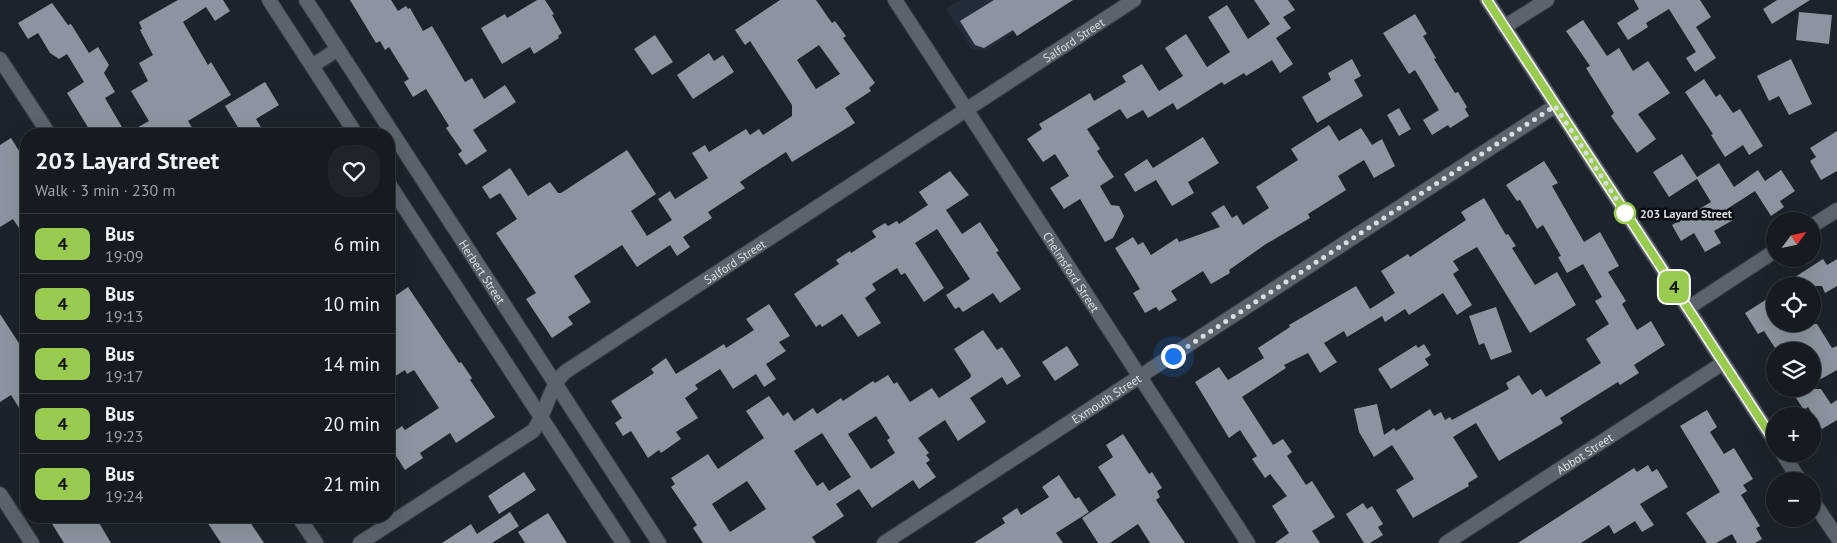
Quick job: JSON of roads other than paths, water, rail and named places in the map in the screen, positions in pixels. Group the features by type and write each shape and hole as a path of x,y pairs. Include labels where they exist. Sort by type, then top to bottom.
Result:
{"street":[{"path":"269,0 352,128"},
{"name":"Herbert Street","path":"306,0 389,128"},
{"name":"Chelmsford Street","path":"895,0 1248,543"},
{"name":"Salford Street","path":"395,520 533,431 556,384 565,372 1134,0"},
{"path":"1487,0 1766,428"},
{"path":"1504,27 1547,0"},
{"path":"312,66 338,49"},
{"path":"0,59 45,128"},
{"name":"Exmouth Street","path":"884,543 1555,106"},
{"name":"Herbert Street","path":"395,137 660,543"},
{"path":"395,193 623,543"},
{"path":"1821,220 1837,210"},
{"path":"1688,308 1766,257"},
{"name":"Abbot Street","path":"1446,543 1723,363"},
{"path":"0,494 32,543"},
{"path":"1821,513 1837,537"},
{"path":"303,523 316,543"},
{"name":"Salford Street","path":"360,543 391,523"}],"place":[{"name":"203 Layard Street","path":"1625,213"}]}
